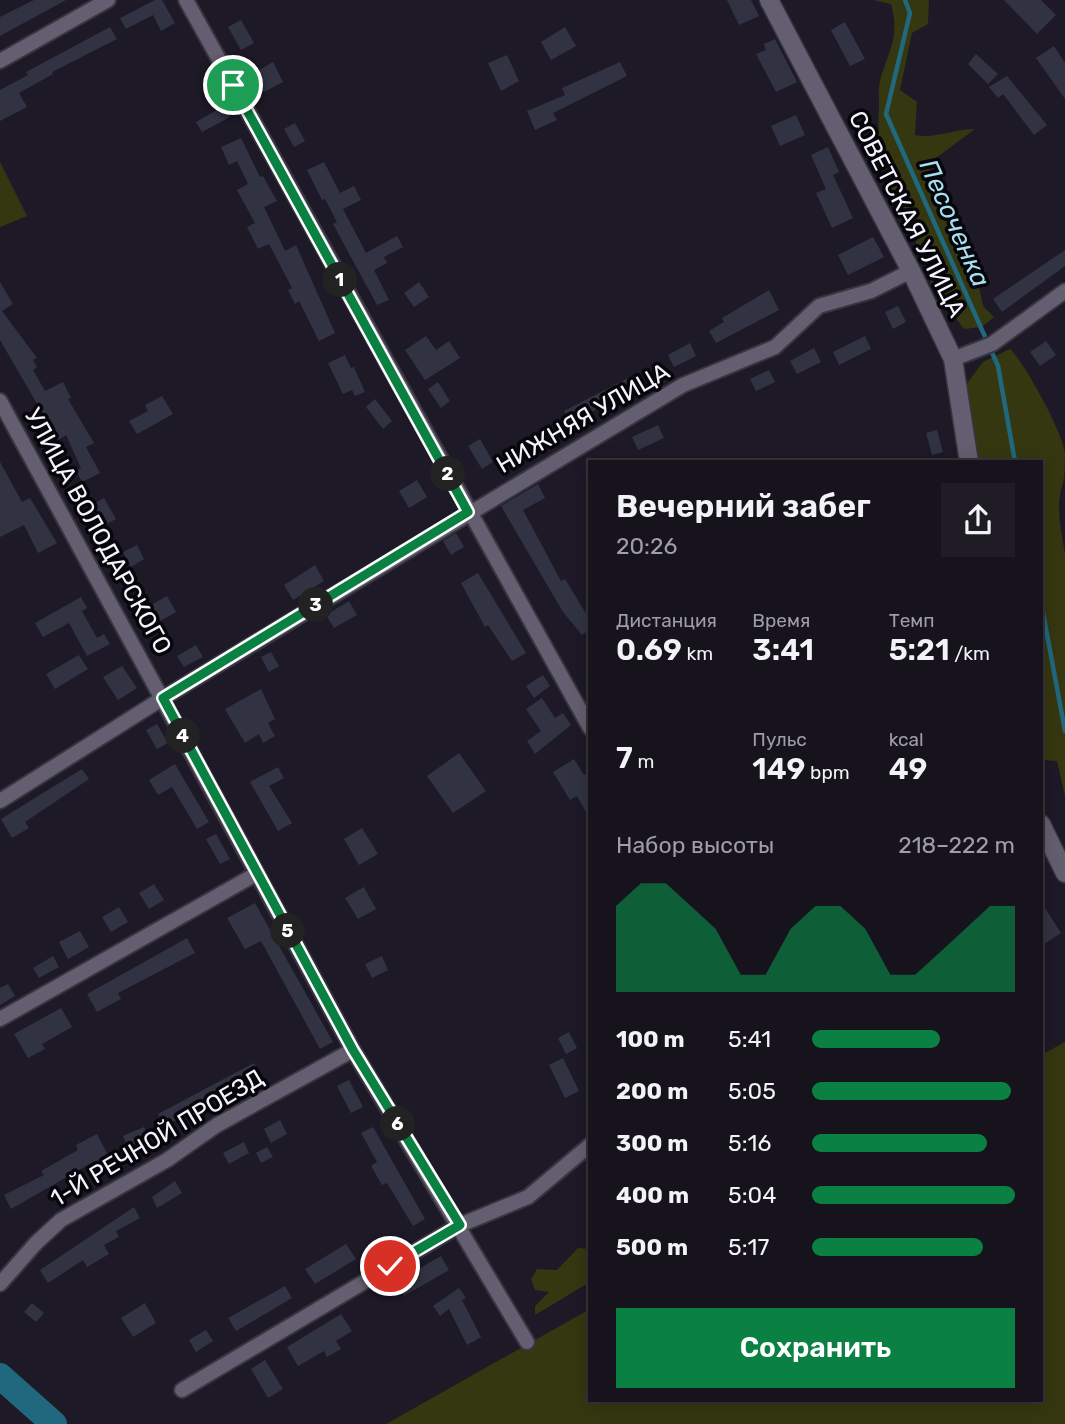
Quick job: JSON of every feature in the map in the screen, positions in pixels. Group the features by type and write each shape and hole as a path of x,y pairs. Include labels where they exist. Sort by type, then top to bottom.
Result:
{"street":[{"path":"0,61 108,0"},
{"path":"186,0 468,512 588,723"},
{"name":"СОВЕТСКАЯ УЛИЦА","path":"769,0 911,271 953,359 969,460"},
{"name":"НИЖНЯЯ УЛИЦА","path":"0,801 468,512 683,385 775,347 819,306 871,291 911,271"},
{"path":"953,359 992,344 1065,291"},
{"name":"УЛИЦА ВОЛОДАРСКОГО","path":"0,401 353,1050 460,1225 527,1342"},
{"path":"1043,828 1065,873"},
{"path":"0,1020 256,874"},
{"name":"1-Й РЕЧНОЙ ПРОЕЗД","path":"0,1284 36,1243 61,1220 167,1160 217,1125 353,1050"},
{"path":"182,1390 460,1225 528,1196 588,1147"}],"green space":[{"path":"873,0 929,0 928,24 912,33 900,90 917,102 915,135 930,136 975,129 928,164 950,223 967,248 976,271 983,306 994,317 982,327 964,329 932,287 916,242 923,227 899,202 885,174 879,142 879,87 894,35 894,26 891,4"},
{"path":"0,162 27,216 0,227"},
{"path":"1010,349 1025,368 1042,399 1058,430 1065,453 1059,506 1065,554 1065,796 1057,761 1043,760 1043,460 977,460 965,386 983,362"},
{"path":"1065,1042 1065,1424 386,1424 588,1310 588,1402 1043,1402 1043,1054"},
{"path":"578,1248 588,1249 588,1283 535,1315 535,1306 549,1292 535,1290 531,1279 537,1269 557,1270"}],"building":[{"path":"34,0 66,0 0,36 0,17"},
{"path":"155,0 162,0 175,23 161,31 153,15 126,29 120,18"},
{"path":"727,0 751,0 759,16 739,25"},
{"path":"1004,0 1041,0 1056,15 1037,34"},
{"path":"241,20 254,43 241,50 228,27"},
{"path":"845,22 865,59 850,66 831,30"},
{"path":"110,27 117,39 52,72 53,74 19,93 27,107 0,121 0,90 28,75 26,72"},
{"path":"565,27 576,46 551,60 541,42"},
{"path":"775,39 797,82 776,92 756,54 766,50 764,44"},
{"path":"1054,46 1065,63 1065,99 1036,58"},
{"path":"976,54 998,74 988,84 968,64"},
{"path":"507,55 519,81 501,91 488,63"},
{"path":"273,62 283,82 264,92 254,73"},
{"path":"620,62 627,76 553,113 557,120 535,130 527,111 565,95 562,88"},
{"path":"1007,76 1047,125 1034,135 1003,94 998,98 989,87"},
{"path":"224,106 230,117 202,132 196,122"},
{"path":"796,115 805,135 780,146 771,126"},
{"path":"295,123 305,141 294,147 284,129"},
{"path":"241,138 260,177 263,176 277,201 264,207 285,251 296,245 335,333 319,341 299,301 295,304 288,290 292,288 269,244 258,249 247,227 255,223 237,190 248,184 237,161 229,165 221,147"},
{"path":"828,147 839,172 833,175 853,218 832,228 816,193 826,189 811,155"},
{"path":"324,162 340,193 354,186 361,200 343,209 366,253 397,236 403,247 384,257 387,263 374,270 389,300 377,305 333,224 337,222 307,170"},
{"path":"873,237 884,257 848,275 838,255"},
{"path":"1065,250 1065,266 1002,312 993,299"},
{"path":"0,282 13,304 2,311 37,358 33,360 37,367 33,370 45,391 63,382 71,398 68,399 94,443 86,447 100,473 82,482 76,470 81,468 66,435 58,440 0,340"},
{"path":"419,282 429,297 414,307 404,293"},
{"path":"769,290 779,310 716,343 709,331 724,322 722,318"},
{"path":"898,306 906,322 893,329 885,312"},
{"path":"426,336 436,350 449,341 460,358 425,380 405,350"},
{"path":"865,336 871,349 839,365 833,352"},
{"path":"1046,341 1056,355 1040,366 1030,352"},
{"path":"690,343 696,356 674,367 668,355"},
{"path":"814,348 821,362 797,374 790,361"},
{"path":"345,355 351,368 354,367 365,392 355,396 352,390 343,394 328,363"},
{"path":"769,370 775,382 756,391 750,379"},
{"path":"630,377 636,388 571,423 564,411"},
{"path":"438,382 450,401 441,408 428,389"},
{"path":"162,396 173,414 137,434 129,421 148,411 145,405"},
{"path":"375,399 392,421 383,429 366,407"},
{"path":"658,425 664,438 638,450 632,437"},
{"path":"937,430 943,452 932,455 926,433"},
{"path":"480,439 493,462 482,469 468,446"},
{"path":"0,462 22,502 30,498 57,543 38,553 24,525 0,537"},
{"path":"417,480 427,497 409,508 399,491"},
{"path":"538,484 545,498 523,510 561,581 565,579 588,617 588,630 582,635 563,612 501,506"},
{"path":"104,498 116,519 105,525 94,504"},
{"path":"456,533 464,547 451,555 443,541"},
{"path":"137,545 144,559 131,567 123,552"},
{"path":"315,565 324,581 293,600 284,585"},
{"path":"478,573 526,653 512,661 488,625 485,627 461,583"},
{"path":"167,596 176,612 160,621 151,605"},
{"path":"81,597 87,608 82,611 97,638 104,634 110,644 87,656 69,623 43,637 35,623"},
{"path":"349,601 357,615 334,628 326,615"},
{"path":"196,645 203,657 184,667 177,656"},
{"path":"271,652 279,666 269,672 261,657"},
{"path":"79,655 88,669 55,689 46,674"},
{"path":"122,666 137,688 118,700 103,677"},
{"path":"543,675 550,686 534,698 526,686"},
{"path":"261,689 275,719 268,723 275,736 263,743 259,734 245,743 225,709"},
{"path":"542,698 555,718 563,713 571,725 535,754 527,741 541,731 526,709"},
{"path":"157,724 168,743 157,749 146,730"},
{"path":"459,753 486,791 453,813 427,776"},
{"path":"574,759 584,775 588,772 588,815 577,796 570,800 553,772"},
{"path":"175,764 209,822 197,829 172,787 158,795 149,780"},
{"path":"278,767 284,778 269,786 292,823 278,831 250,782"},
{"path":"82,769 89,779 25,822 29,828 12,838 1,819"},
{"path":"362,828 378,854 359,865 344,839"},
{"path":"216,834 230,859 220,864 206,839"},
{"path":"154,884 164,900 149,909 139,893"},
{"path":"364,887 376,909 358,919 345,898"},
{"path":"255,903 333,1042 320,1049 261,941 245,949 227,918"},
{"path":"1043,905 1061,933 1043,945"},
{"path":"119,907 128,922 111,932 102,917"},
{"path":"80,931 89,947 68,959 59,942"},
{"path":"187,938 195,953 118,993 121,999 97,1012 87,994"},
{"path":"53,956 59,967 39,978 33,968"},
{"path":"382,956 388,970 372,978 365,964"},
{"path":"8,984 15,996 0,1005 0,988"},
{"path":"61,1008 72,1027 42,1044 45,1049 28,1058 14,1034"},
{"path":"569,1032 577,1048 566,1054 558,1038"},
{"path":"563,1058 579,1091 565,1098 549,1065"},
{"path":"254,1063 261,1076 165,1126 158,1114"},
{"path":"349,1080 363,1107 351,1113 337,1086"},
{"path":"280,1120 287,1134 271,1143 264,1129"},
{"path":"144,1127 149,1137 128,1147 123,1136"},
{"path":"373,1127 425,1219 413,1226 387,1183 382,1185 371,1166 377,1162 361,1133"},
{"path":"97,1134 109,1157 86,1166 11,1209 4,1195 44,1175 41,1171 78,1150 76,1145"},
{"path":"244,1142 249,1153 229,1164 223,1153"},
{"path":"267,1147 273,1157 261,1163 256,1153"},
{"path":"175,1181 182,1193 157,1208 152,1197"},
{"path":"134,1207 140,1218 116,1231 119,1237 104,1245 109,1254 87,1267 83,1260 48,1283 40,1270"},
{"path":"346,1244 356,1259 315,1284 305,1269"},
{"path":"441,1256 449,1270 404,1296 396,1282"},
{"path":"285,1286 292,1298 236,1331 228,1318"},
{"path":"459,1288 466,1298 462,1300 481,1337 467,1345 449,1309 440,1316 433,1306"},
{"path":"32,1303 44,1313 36,1322 24,1312"},
{"path":"145,1303 156,1323 133,1337 121,1318"},
{"path":"341,1314 352,1331 336,1341 341,1349 327,1357 324,1351 298,1366 287,1347"},
{"path":"206,1330 213,1341 196,1352 189,1340"},
{"path":"265,1360 283,1389 268,1398 251,1369"}],"waterway":[{"name":"Песоченка","path":"905,0 910,13 886,114 998,366 1015,460"},
{"name":"Песоченка","path":"1043,613 1065,731"},
{"path":"0,1376 54,1424"}],"route":[{"path":"233,85 468,512 163,698 353,1050 460,1225 390,1266"}]}
